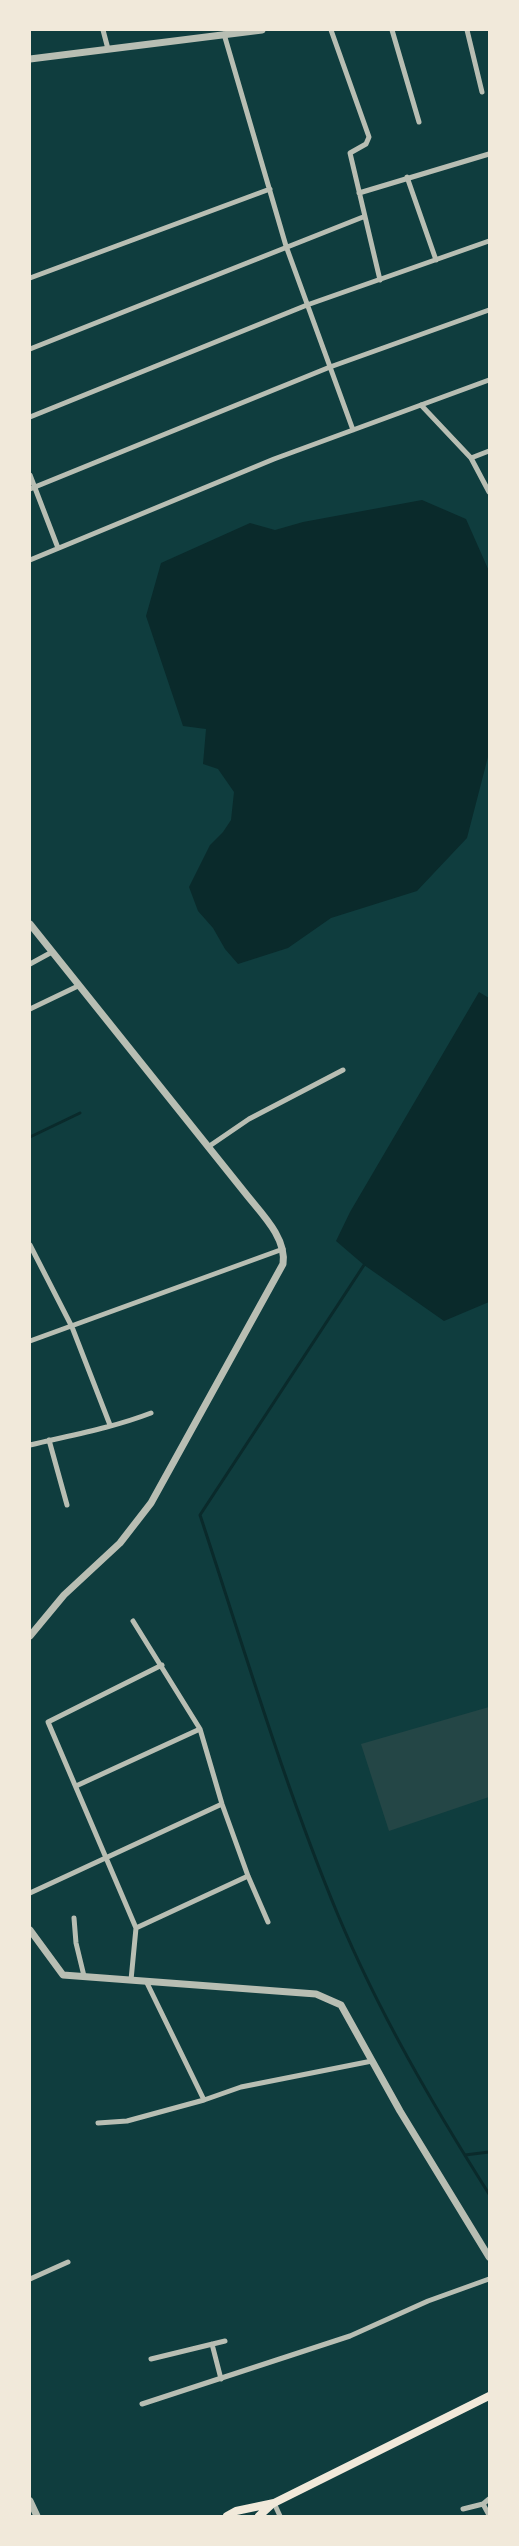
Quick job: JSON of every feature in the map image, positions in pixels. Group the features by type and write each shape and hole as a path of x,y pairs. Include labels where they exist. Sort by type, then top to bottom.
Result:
{"main road":[{"path":"259,2516 274,2503 489,2396"},
{"path":"227,2516 236,2511 274,2503"}],"street":[{"path":"103,30 108,49"},
{"path":"30,59 108,49 198,34 224,34 262,30"},
{"path":"331,30 369,137 366,144 350,153 363,217 380,280"},
{"path":"392,30 419,122"},
{"path":"467,30 482,92"},
{"path":"224,34 286,246 353,430"},
{"path":"359,193 489,154"},
{"path":"407,178 436,260"},
{"path":"30,278 270,189"},
{"path":"30,349 363,217"},
{"path":"30,417 307,305 489,241"},
{"path":"32,488 330,367 489,310"},
{"path":"30,560 274,459 489,380"},
{"path":"421,406 471,458 489,492"},
{"path":"471,458 489,451"},
{"path":"30,475 32,488 58,548"},
{"path":"30,924 246,1194 278,1237 283,1249 283,1264 151,1503 120,1543 64,1595 30,1636"},
{"path":"30,964 52,952"},
{"path":"30,1009 78,986"},
{"path":"208,1147 249,1119 343,1070"},
{"path":"30,1245 72,1327 96,1383 110,1425"},
{"path":"30,1341 283,1249"},
{"path":"30,1445 96,1431 151,1413"},
{"path":"49,1440 67,1505"},
{"path":"133,1621 200,1729 222,1804 248,1876 268,1922"},
{"path":"132,1980 136,1928 107,1856 48,1722 162,1665"},
{"path":"76,1786 200,1729"},
{"path":"30,1893 222,1804"},
{"path":"136,1928 248,1876"},
{"path":"74,1918 76,1943 84,1976"},
{"path":"30,1930 63,1975 316,1994 341,2005 400,2111 489,2257"},
{"path":"146,1981 204,2100"},
{"path":"98,2124 127,2120 204,2100 241,2087 372,2061"},
{"path":"30,2279 68,2262"},
{"path":"142,2404 350,2336 428,2301 489,2279"},
{"path":"151,2359 225,2341"},
{"path":"212,2344 222,2379"},
{"path":"463,2509 483,2504 489,2499"},
{"path":"30,2501 37,2516"},
{"path":"274,2503 280,2516"},
{"path":"483,2504 489,2515"}],"shaded area":[{"path":"422,500 466,519 489,571 489,753 467,838 417,891 331,918 288,948 238,964 225,949 213,928 198,911 189,887 210,845 223,832 231,820 234,792 218,769 203,764 206,729 183,726 146,616 161,563 250,523 275,530 303,522"},
{"path":"479,992 489,998 489,1302 444,1321 364,1265 336,1241 350,1212"},
{"path":"489,1707 489,1797 389,1831 361,1744"}],"waterway":[{"path":"30,1137 80,1113"},
{"path":"364,1265 200,1515 282,1766 338,1915 389,2023 448,2127 489,2194"},
{"path":"465,2155 489,2152"}]}
